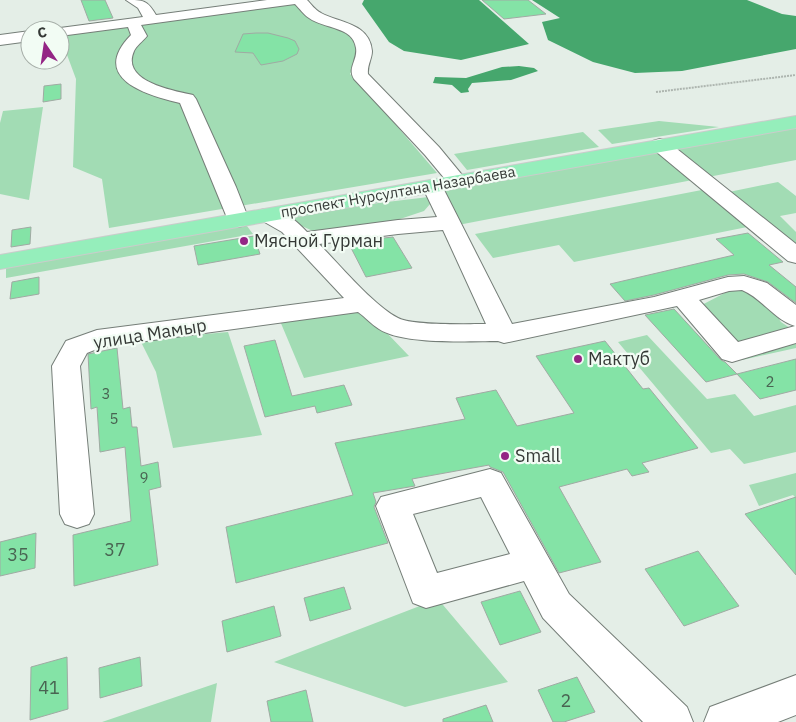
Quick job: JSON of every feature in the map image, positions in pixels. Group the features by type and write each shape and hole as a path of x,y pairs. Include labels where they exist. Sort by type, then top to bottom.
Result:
{"main road":[{"name":"проспект Нурсултана Назарбаева","path":"0,262 796,122"}],"street":[{"path":"133,0 144,5 152,20"},
{"path":"70,31 298,0 304,3 314,15 346,27 359,36 364,51 358,71 360,75 457,181"},
{"path":"133,23 138,36 125,53 124,70 133,80 157,92 187,98 226,187 238,220"},
{"path":"0,40 20,37"},
{"path":"660,146 794,252"},
{"path":"432,186 504,334"},
{"path":"269,215 290,227 363,303 389,324 405,329 454,333 504,334 683,297 728,284 744,283 758,288 796,318"},
{"path":"302,240 398,227 451,223"},
{"path":"683,297 732,353 796,334"},
{"name":"улица Мамыр","path":"77,514 66,366 76,347 97,340 363,303"},
{"path":"533,563 556,606 672,722"},
{"path":"725,722 796,695"}],"path":[{"path":"656,92 796,75"}],"shaded area":[{"path":"364,0 479,0 529,44 461,60 404,51 389,42 362,4"},
{"path":"532,0 747,0 782,14 796,16 796,49 682,71 635,73 593,62 548,40 542,22 560,18"},
{"path":"297,4 350,33 359,46 358,61 350,74 360,83 437,173 109,228 102,179 73,167 76,79 70,63 70,35"},
{"path":"519,66 534,68 538,71 511,80 472,83 468,89 469,92 461,93 452,85 433,83 435,77 466,78 502,67"},
{"path":"43,107 29,200 0,194 0,123 3,111"},
{"path":"659,121 719,127 612,144 598,130"},
{"path":"796,122 796,160 458,225 432,186"},
{"path":"583,132 599,147 467,170 454,154"},
{"path":"778,182 796,196 796,213 780,216 796,232 796,243 790,244 724,193"},
{"path":"712,188 757,225 574,262 559,245 493,258 475,234"},
{"path":"437,196 424,211 394,221 315,232 278,215"},
{"path":"244,222 253,234 6,278 6,265"},
{"path":"744,283 770,306 781,322 796,332 796,348 742,360 705,325 694,309"},
{"path":"363,308 409,356 304,378 280,321"},
{"path":"228,332 262,435 173,448 156,372 140,340"},
{"path":"647,335 707,399 735,394 754,416 796,405 796,452 744,464 730,449 711,453 618,342"},
{"path":"796,473 796,498 793,495 759,506 749,485"},
{"path":"438,599 508,682 405,707 274,662"},
{"path":"217,683 211,722 102,722"}],"building":[{"path":"81,0 105,0 113,18 89,21"},
{"path":"482,0 528,0 546,14 504,19"},
{"path":"268,33 295,41 299,49 297,54 283,61 261,65 253,53 235,52 243,34"},
{"path":"61,84 61,99 43,102 44,86"},
{"path":"31,227 30,244 11,247 12,230"},
{"path":"748,233 783,262 769,265 796,287 796,303 768,282 744,274 728,275 625,301 610,284 734,255 716,239"},
{"path":"254,236 260,254 198,265 194,246"},
{"path":"393,237 412,268 366,277 348,242"},
{"path":"39,277 39,294 10,299 12,282"},
{"path":"674,309 721,360 737,374 706,382 645,315"},
{"path":"275,340 292,396 344,385 352,405 317,413 315,406 265,417 244,346"},
{"name":"Small","path":"605,341 643,389 649,388 698,448 642,463 649,472 632,476 627,469 559,487 601,562 559,573 503,472 489,465 412,479 415,486 373,493 376,502 374,507 388,543 236,583 226,527 353,495 335,443 465,419 456,398 496,390 517,426 574,413 536,356"},
{"path":"117,348 123,409 130,407 132,427 137,427 141,466 158,462 161,487 149,490 158,565 74,586 73,535 131,521 125,447 100,452 97,407 91,409 88,354"},
{"path":"796,359 796,390 760,399 737,374"},
{"path":"796,497 796,575 745,514"},
{"path":"36,533 35,568 0,576 0,542"},
{"path":"698,551 739,606 684,626 645,569"},
{"path":"344,587 351,609 310,621 304,598"},
{"path":"520,591 541,632 500,645 481,602"},
{"path":"274,606 281,636 227,652 222,621"},
{"path":"67,657 68,709 30,720 31,667"},
{"path":"140,657 142,686 100,698 99,668"},
{"path":"577,677 595,712 564,722 553,722 538,690"},
{"path":"306,690 313,722 271,722 267,701"},
{"path":"486,705 493,722 443,722 443,719"}],"place":[{"name":"Мясной Гурман","path":"244,241"},
{"name":"Мактуб","path":"578,359"},
{"name":"Small","path":"505,456"}]}
